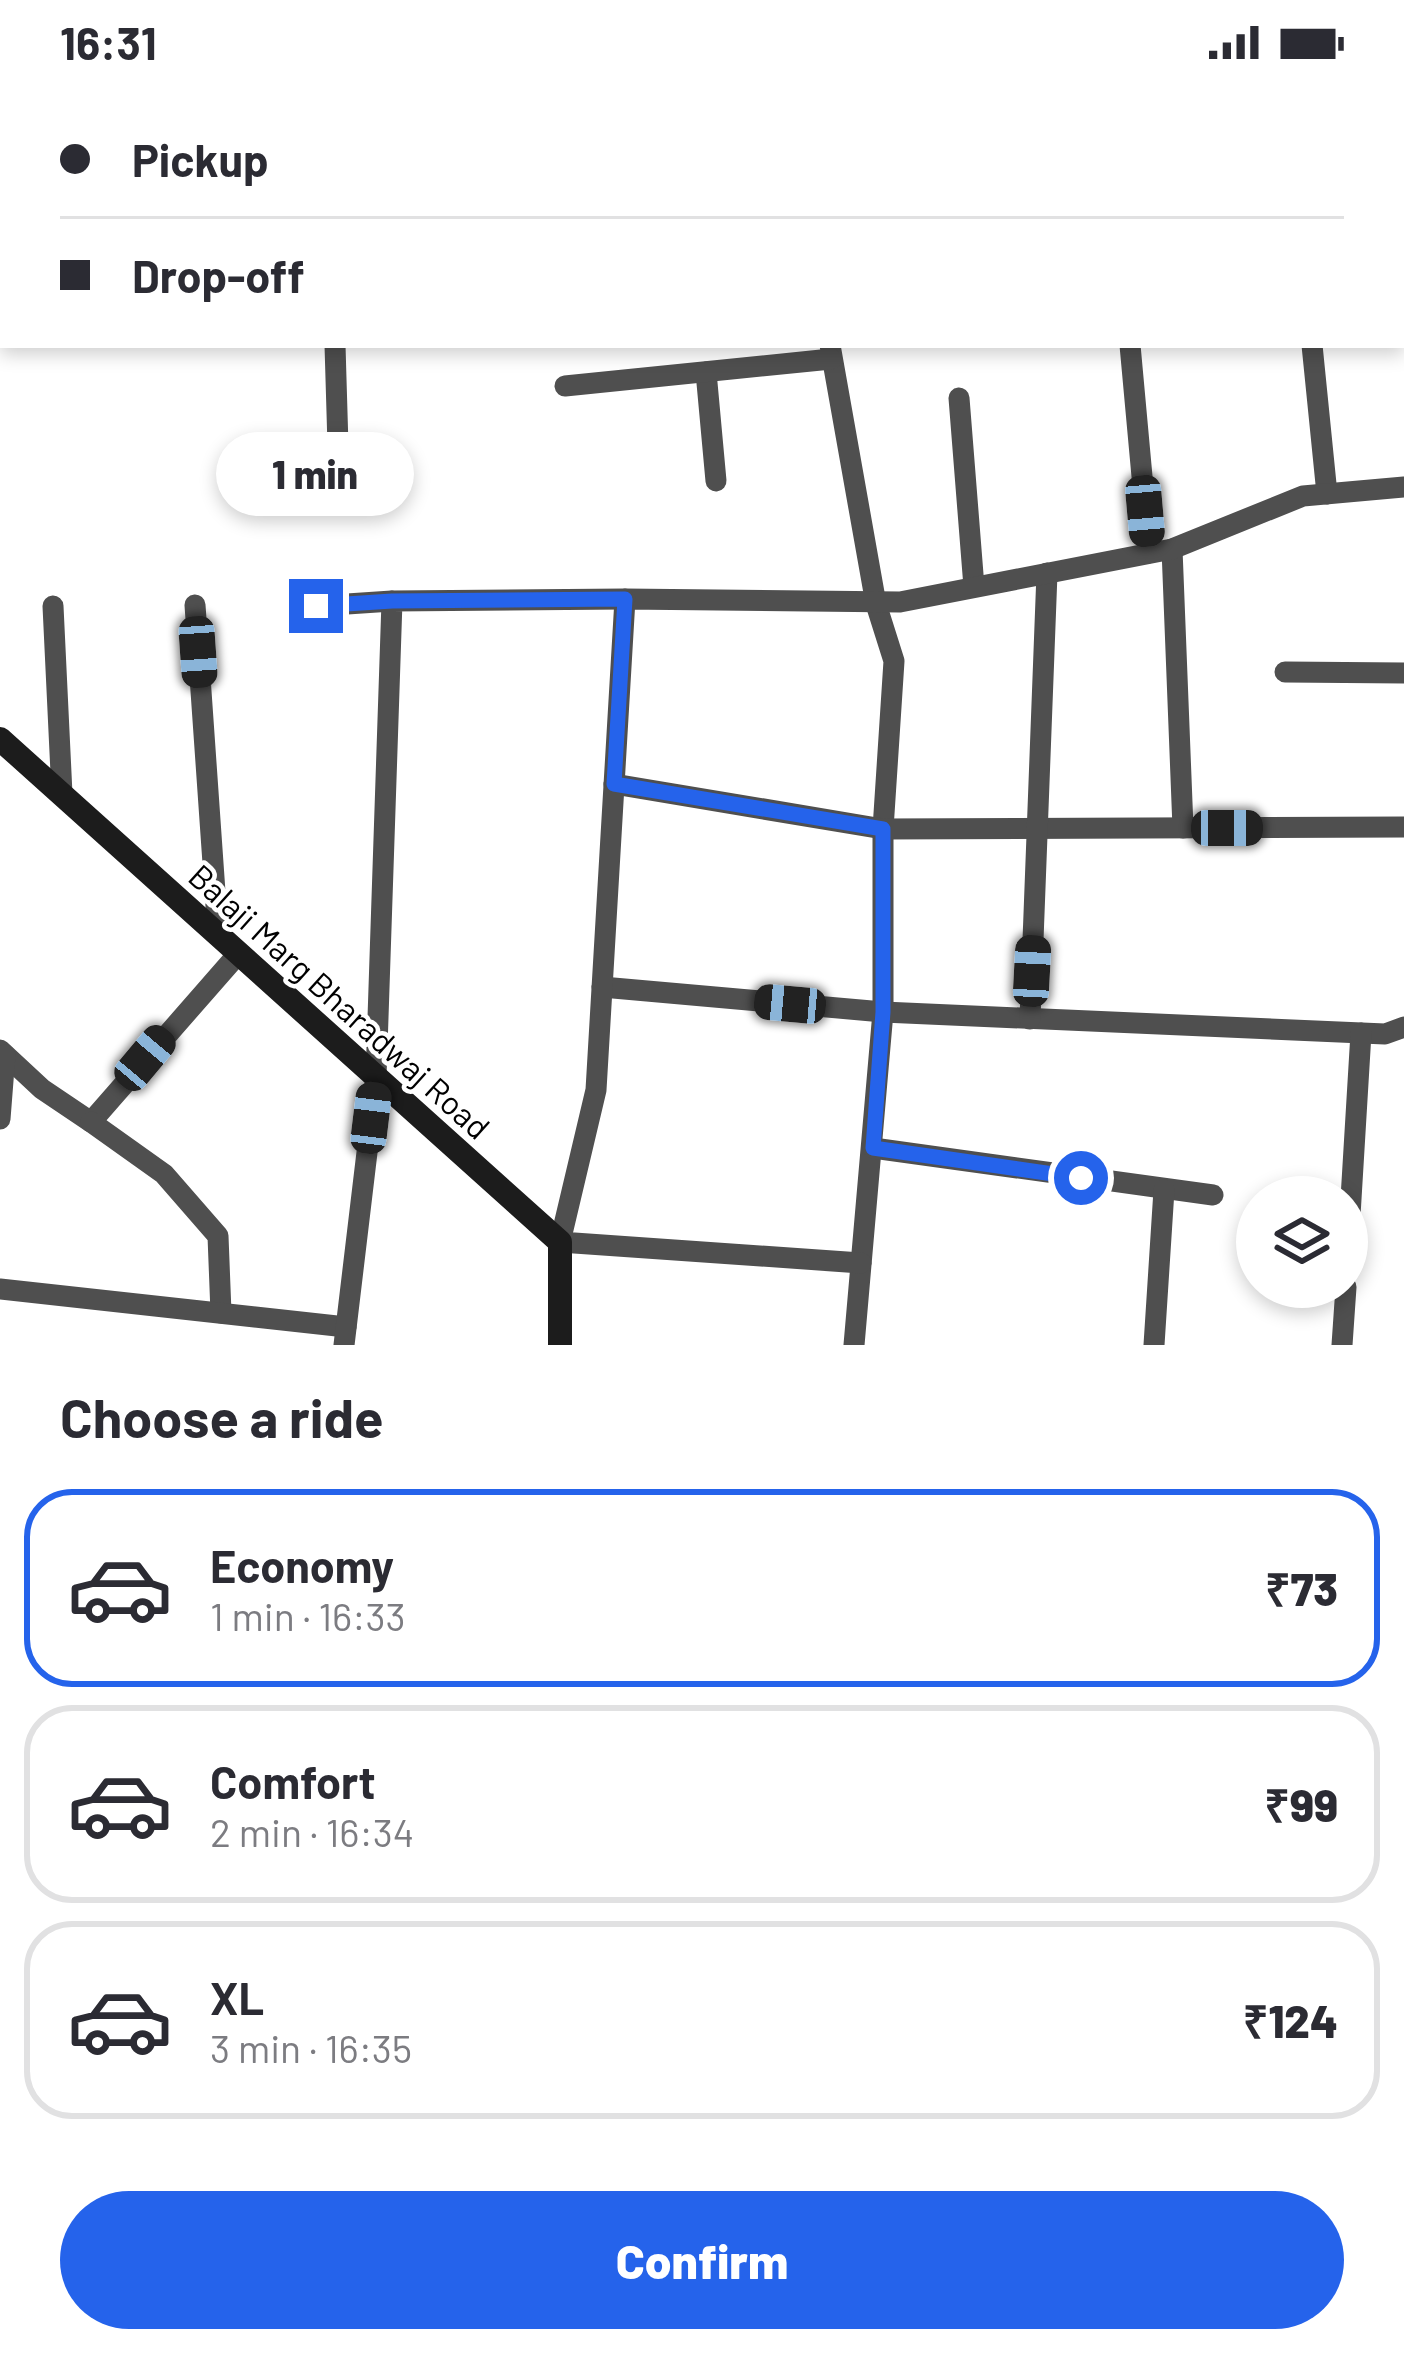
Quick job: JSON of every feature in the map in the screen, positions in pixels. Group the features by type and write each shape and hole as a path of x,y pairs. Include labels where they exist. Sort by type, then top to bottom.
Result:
{"street":[{"path":"335,348 339,480"},
{"path":"1130,348 1160,551 1183,828"},
{"path":"1312,348 1327,494"},
{"path":"565,386 706,372 830,352 876,604 894,661 883,829 883,1012 854,1345"},
{"path":"706,372 716,482"},
{"path":"959,398 974,587"},
{"path":"316,606 625,599 876,604 1160,551 1303,496 1404,487"},
{"path":"1030,1019 1047,573"},
{"path":"560,1345 560,1242 596,1090 625,599"},
{"path":"0,1289 221,1313 345,1336 376,1077 392,601"},
{"path":"195,605 218,935"},
{"path":"52,606 62,794"},
{"path":"1285,672 1404,673"},
{"name":"Balaji Marg Bharadwaj Road","path":"0,740 560,1242"},
{"path":"614,784 883,829 1404,827"},
{"path":"91,1122 238,954"},
{"path":"602,987 883,1012 1385,1034 1404,1028"},
{"path":"1352,1176 1360,1033"},
{"path":"2,1053 43,1089 164,1174 218,1236 221,1313"},
{"path":"0,1119 2,1053"},
{"path":"873,1148 1213,1195"},
{"path":"1154,1345 1164,1190"},
{"path":"560,1242 861,1264"},
{"path":"1342,1345 1345,1308"}],"route":[{"path":"316,606 625,599 614,784 883,829 883,1012 873,1148 1081,1178"}]}
